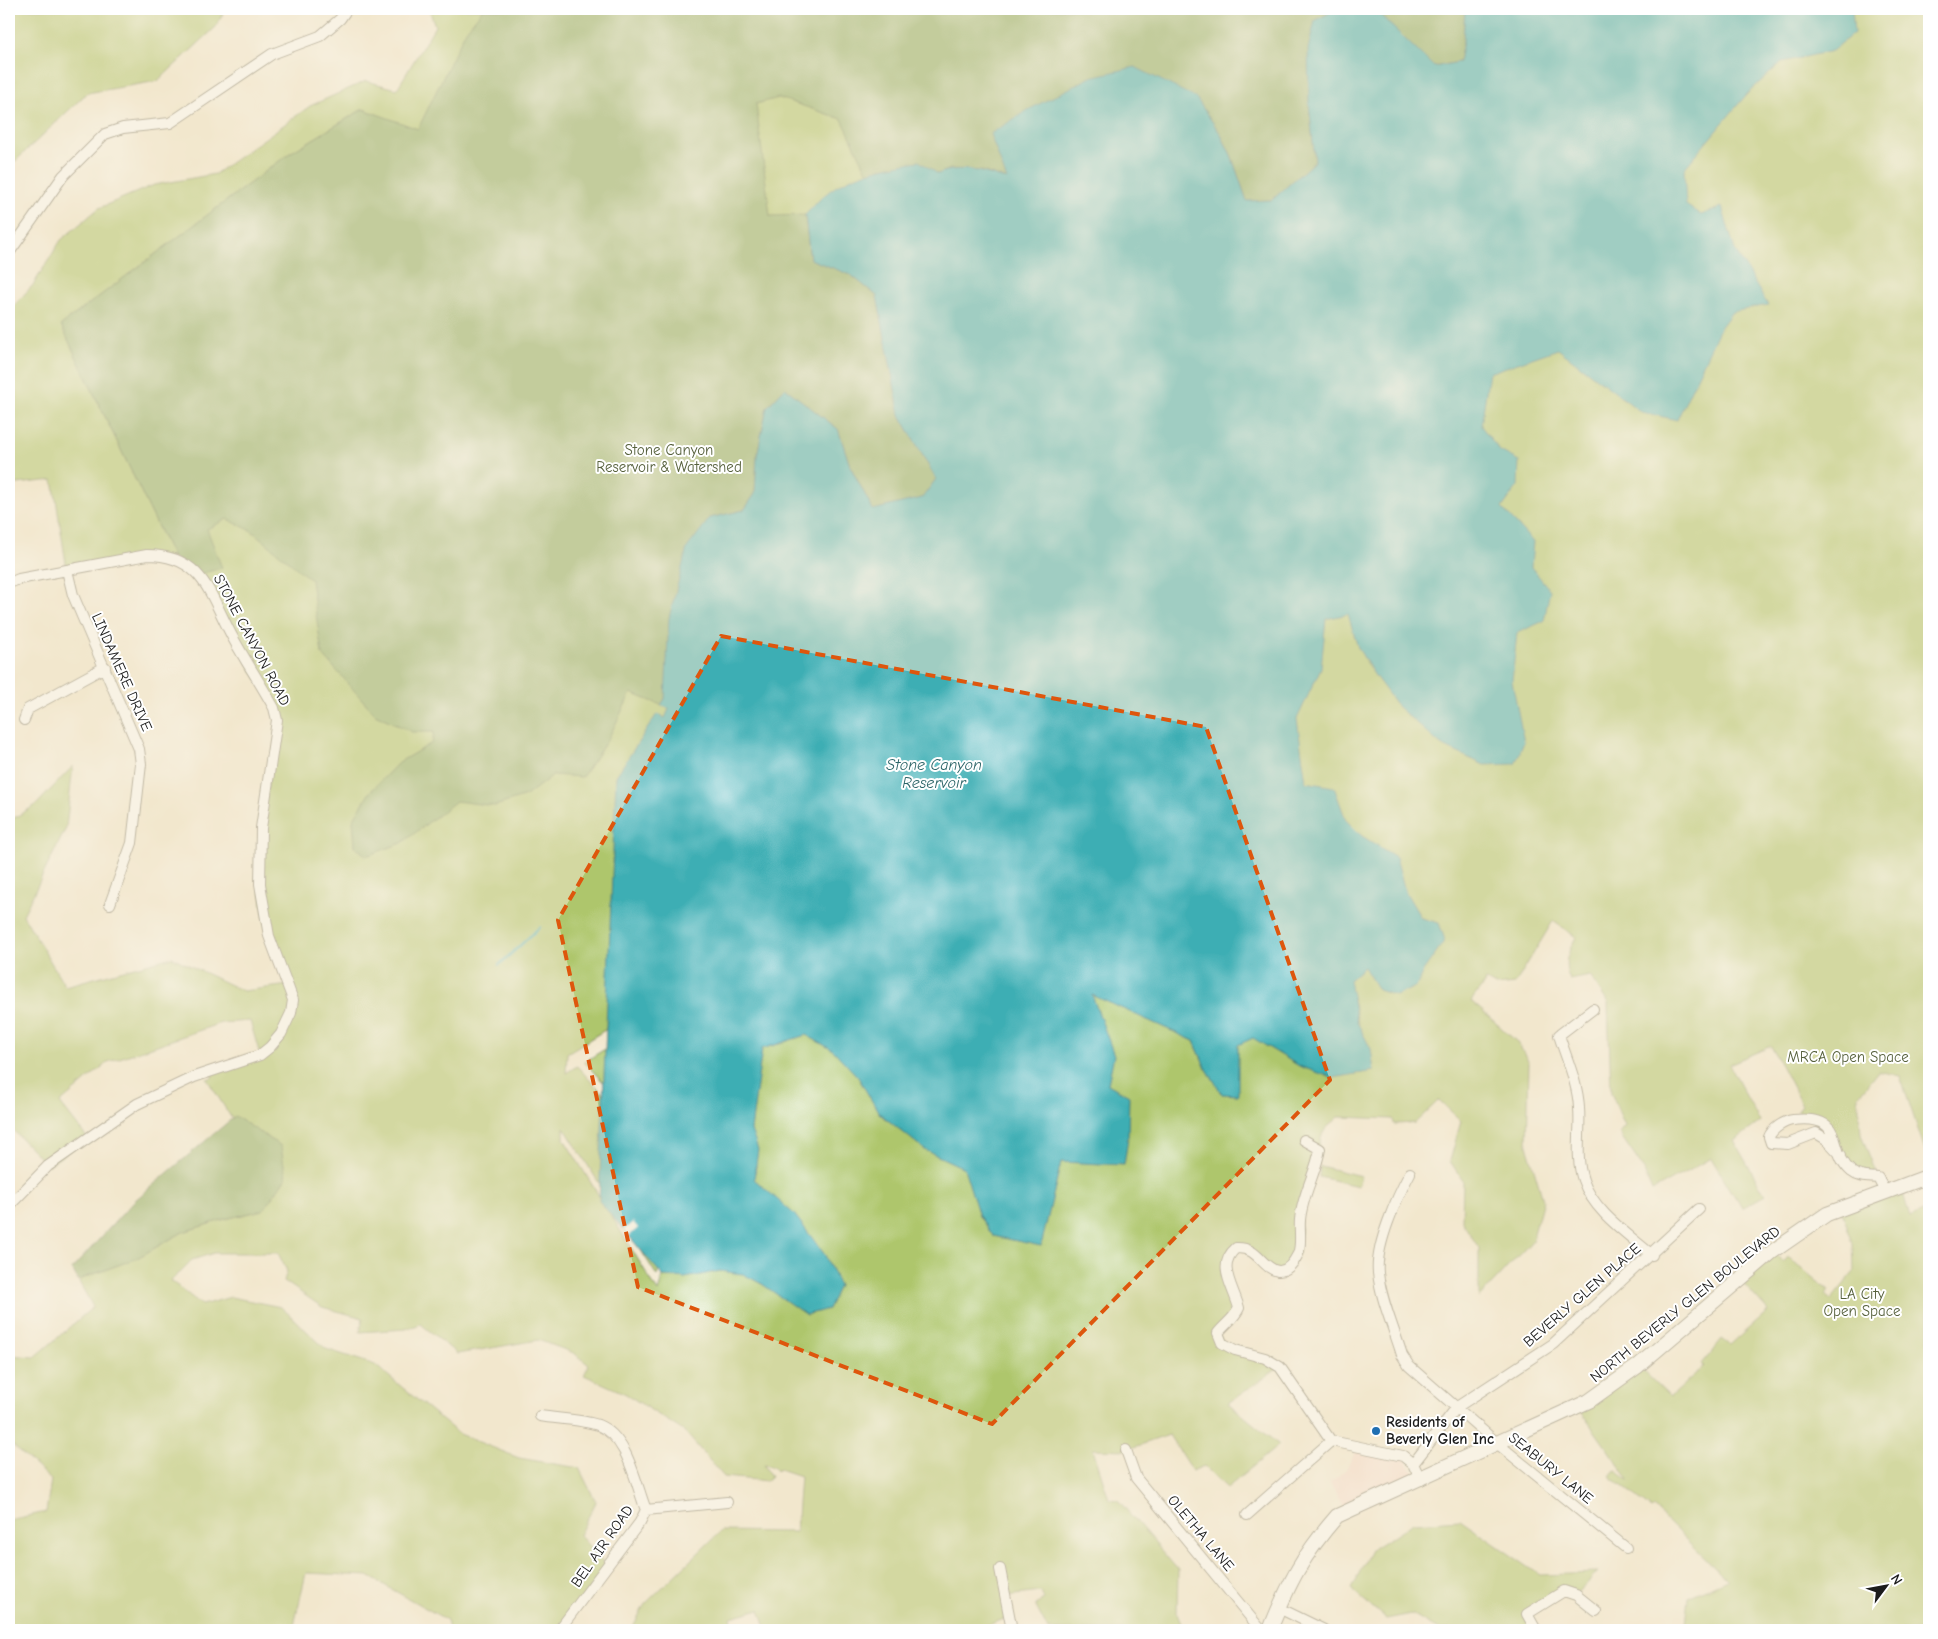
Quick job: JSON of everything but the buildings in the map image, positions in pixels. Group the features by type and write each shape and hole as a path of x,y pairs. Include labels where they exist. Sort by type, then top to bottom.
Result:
{"main road":[{"name":"NORTH BEVERLY GLEN BOULEVARD","path":"1270,1630 1293,1574 1312,1545 1337,1516 1420,1480 1589,1401 1638,1366 1772,1252 1827,1214 1929,1176"}],"street":[{"path":"9,253 63,176 105,134 123,128 170,123 272,54 320,36 347,9"},
{"name":"STONE CANYON ROAD","path":"9,584 147,554 173,558 188,565 199,574 209,588 233,638 274,708 277,720 277,734 262,828 260,884 269,936 293,1000 291,1013 281,1034 260,1055 194,1077 137,1104 48,1166 9,1206"},
{"name":"LINDAMERE DRIVE","path":"67,570 73,595 135,736 141,764 132,843 110,904"},
{"path":"24,720 28,709 105,668"},
{"path":"1593,1009 1559,1034 1579,1107 1579,1164 1590,1196 1602,1211 1652,1255"},
{"path":"1841,1155 1836,1139 1830,1129 1822,1122 1808,1119 1789,1121 1771,1132 1769,1138 1771,1143 1788,1144 1816,1133 1826,1139 1841,1155 1851,1172 1859,1177 1878,1178 1885,1192"},
{"path":"1304,1140 1320,1149 1318,1164 1302,1207 1298,1253 1290,1267 1283,1271 1276,1271 1268,1266 1256,1253 1245,1248 1236,1248 1228,1255 1225,1267 1239,1308 1234,1317 1218,1333 1222,1343 1235,1350 1265,1358 1280,1367 1331,1441 1403,1456 1413,1464 1420,1480"},
{"name":"SEABURY LANE","path":"1410,1173 1397,1196 1388,1222 1379,1261 1380,1282 1402,1355 1409,1366 1498,1444 1626,1548"},
{"name":"BEVERLY GLEN PLACE","path":"1413,1464 1457,1407 1553,1344 1652,1255 1699,1209"},
{"name":"BEL AIR ROAD","path":"540,1416 596,1425 612,1433 623,1448 646,1510 640,1522 559,1630"},
{"path":"1247,1515 1331,1441"},
{"name":"OLETHA LANE","path":"1126,1450 1136,1478 1261,1630"},
{"path":"646,1510 727,1502"},
{"path":"1000,1569 1012,1630"},
{"path":"1536,1630 1527,1614 1564,1592 1576,1595 1596,1611"},
{"path":"1279,1608 1324,1630"}],"highlighted area":[{"path":"721,636 1206,727 1330,1080 992,1424 638,1287 558,920"}],"shaded area":[{"path":"1359,1446 1403,1456 1420,1480 1346,1512 1330,1483 1346,1469"}],"green space":[{"path":"9,9 225,9 216,27 158,81 87,93 9,167"},
{"path":"429,9 1929,9 1929,1162 1900,1076 1878,1071 1858,1096 1861,1134 1878,1178 1858,1176 1844,1163 1830,1130 1822,1124 1809,1119 1807,1115 1804,1118 1797,1111 1802,1105 1771,1046 1729,1064 1760,1122 1734,1141 1765,1195 1742,1208 1711,1158 1652,1191 1643,1168 1619,1133 1625,1126 1611,1093 1608,1003 1590,976 1570,980 1566,963 1568,953 1576,937 1553,921 1515,984 1496,986 1486,981 1471,1001 1516,1041 1529,1062 1527,1145 1543,1200 1532,1241 1479,1298 1479,1248 1462,1222 1463,1181 1450,1161 1461,1121 1439,1100 1415,1123 1394,1124 1393,1119 1339,1117 1321,1136 1318,1163 1302,1206 1298,1254 1294,1262 1289,1268 1276,1271 1251,1251 1236,1248 1227,1261 1228,1276 1239,1308 1218,1333 1221,1339 1231,1348 1265,1358 1280,1367 1228,1403 1279,1445 1227,1488 1204,1466 1192,1471 1169,1435 1126,1450 1093,1449 1109,1499 1118,1500 1178,1570 1177,1613 1184,1630 1048,1630 1035,1605 1044,1600 1041,1592 1006,1596 1010,1617 974,1630 767,1630 760,1609 731,1617 734,1630 631,1630 645,1604 721,1531 796,1532 800,1476 779,1469 777,1471 774,1467 764,1465 771,1477 767,1481 724,1477 685,1432 626,1394 584,1375 589,1365 574,1353 538,1340 457,1354 421,1324 406,1329 360,1332 363,1318 322,1307 284,1281 287,1271 278,1253 214,1253 192,1260 171,1281 202,1305 231,1297 281,1307 326,1349 375,1365 459,1434 519,1458 579,1468 596,1502 579,1535 607,1566 559,1630 449,1630 447,1620 368,1576 306,1573 293,1630 9,1630 9,1520 46,1512 51,1480 9,1442 9,1355 35,1357 93,1307 78,1280 137,1258 183,1232 263,1210 277,1191 207,1079 213,1077 210,1072 260,1055 250,1021 221,1023 108,1062 60,1103 87,1138 48,1166 9,1126 9,821 36,805 73,766 66,828 23,915 65,986 172,957 243,991 289,985 268,935 261,894 260,848 262,825 277,733 277,720 274,708 233,638 209,588 199,574 206,572 188,556 173,550 194,534 105,388 377,114 363,109 290,153 61,325 173,558 147,555 67,570 53,480 9,485 9,311 33,285 61,240 99,208 154,185 215,174 310,106 366,81 397,89 435,26","holes":["1716,335 1711,347 1626,401 1619,396","1516,460 1519,461 1518,468 1436,520 1470,575 1514,522 1520,527 1475,583 1515,647 1514,659 1470,590 1455,607 1376,663 1489,764 1471,758 1371,669 1365,660 1449,601 1465,582 1429,524 1303,602 1318,673 1313,685 1297,607 1187,676 1260,733 1304,702 1298,716 1264,740 1269,782 1364,861 1377,845 1384,850 1371,866 1408,897 1421,918 1439,923 1443,937 1366,873 1320,927 1341,980 1354,1004 1358,1024 1333,983 1314,931 1243,958 1275,1025 1273,1047 1305,1062 1368,1044 1371,1051 1307,1069 1266,1046 1267,1028 1235,960 1210,970 1165,1010 1199,1035 1214,1065 1215,1082 1205,1066 1194,1041 1121,1005 1101,985 1095,996 1092,995 1093,999 1058,1065 1020,1146 1055,1168 1050,1175 1017,1153 983,1222 978,1214 1009,1148 910,1086 889,1121 883,1117 905,1081 792,938 783,951 777,975 769,986 762,989 754,989 731,983 779,1044 771,1046 718,980 654,1018 752,1119 751,1129 647,1023 584,1062 607,1086 679,1147 696,1172 756,1165 755,1173 701,1180 767,1287 753,1279 695,1185 666,1276 663,1276 658,1292 564,1139 564,1127 657,1276 690,1178 673,1151 601,1092 577,1066 566,1073 567,1053 712,965 719,964 761,973 770,938 803,908 823,898 871,889 913,864 901,845"]},
{"name":"Stone Canyon Reservoir & Watershed","path":"483,9 1336,9 1315,21 1309,103 1315,161 1272,200 1247,201 1231,155 1220,133 1196,98 1167,85 1007,180 982,171 951,169 938,174 881,168 868,173 842,119 779,98 756,104 770,216 805,215 810,259 851,275 877,296 900,415 936,479 923,498 873,510 850,466 838,429 785,388 767,407 757,456 755,494 744,510 710,518 665,699 661,705 631,693 608,739 582,777 553,775 526,796 495,806 456,801 402,843 366,856 355,846 353,820 370,792 399,762 432,743 434,732 412,732 375,714 322,654 311,580 252,531 227,519 207,529 222,568 199,574 173,558 61,325 290,153 363,109 418,129 466,30"},
{"path":"1374,9 1465,9 1463,41 1459,62 1433,67"},
{"path":"235,1116 281,1146 286,1178 263,1210 183,1232 137,1258 78,1280 72,1269 134,1201"},
{"path":"1320,1166 1361,1176 1358,1186 1319,1177"},
{"name":"LA City Open Space","path":"1901,1186 1910,1218 1929,1209 1929,1630 1680,1630 1686,1624 1689,1597 1727,1580 1654,1508 1652,1510 1610,1476 1615,1470 1630,1481 1577,1406 1638,1366 1670,1397 1704,1366 1702,1364 1722,1339 1730,1345 1768,1311 1739,1279 1772,1252 1784,1262 1788,1257 1829,1291 1825,1295 1831,1300 1854,1272 1853,1243 1841,1209"},
{"path":"1460,1520 1540,1575 1597,1573 1576,1595 1564,1592 1527,1614 1536,1630 1440,1630 1412,1614 1386,1619 1351,1589 1371,1550 1413,1523"}],"water":[{"name":"Stone Canyon Reservoir","path":"1336,9 1374,9 1434,67 1459,62 1463,41 1465,9 1852,9 1854,33 1832,51 1782,62 1747,94 1684,169 1686,205 1701,215 1722,207 1735,250 1768,305 1732,312 1720,328 1677,420 1641,412 1558,349 1489,373 1481,426 1500,451 1519,461 1518,486 1502,508 1533,542 1531,567 1550,590 1544,621 1517,633 1512,681 1524,742 1515,764 1484,765 1441,745 1398,707 1375,676 1358,648 1348,614 1326,619 1321,668 1297,719 1306,782 1334,787 1346,820 1362,836 1396,857 1405,891 1421,918 1439,923 1445,940 1423,971 1417,986 1396,996 1378,990 1364,967 1349,980 1357,1022 1371,1049 1374,1071 1333,1078 1299,1066 1253,1038 1238,1045 1238,1095 1222,1094 1205,1066 1194,1041 1092,995 1114,1055 1108,1084 1129,1096 1128,1138 1124,1165 1061,1162 1041,1246 993,1236 979,1216 964,1168 925,1150 879,1113 858,1077 833,1050 806,1035 762,1049 751,1130 758,1150 754,1179 794,1214 825,1255 839,1286 828,1309 806,1315 762,1284 743,1274 720,1271 685,1278 663,1276 599,1201 616,776 657,714 665,718 669,709 661,705 665,699 669,618 687,548 710,518 744,510 755,494 757,456 767,407 785,388 838,429 850,466 873,510 922,498 936,479 900,415 877,296 851,275 810,259 805,215 824,195 848,180 871,171 907,163 919,161 938,174 964,169 1007,180 990,134 1028,110 1091,77 1135,67 1196,98 1220,133 1231,155 1247,201 1272,200 1315,161 1309,103 1308,49 1315,21"}],"pier":[{"path":"633,1222 638,1228 629,1236 623,1230"}],"waterway":[{"path":"499,965 540,927"}],"place":[{"name":"Residents of Beverly Glen Inc","path":"1376,1431"}],"park label":[{"name":"MRCA Open Space","path":"1848,1057"}]}
